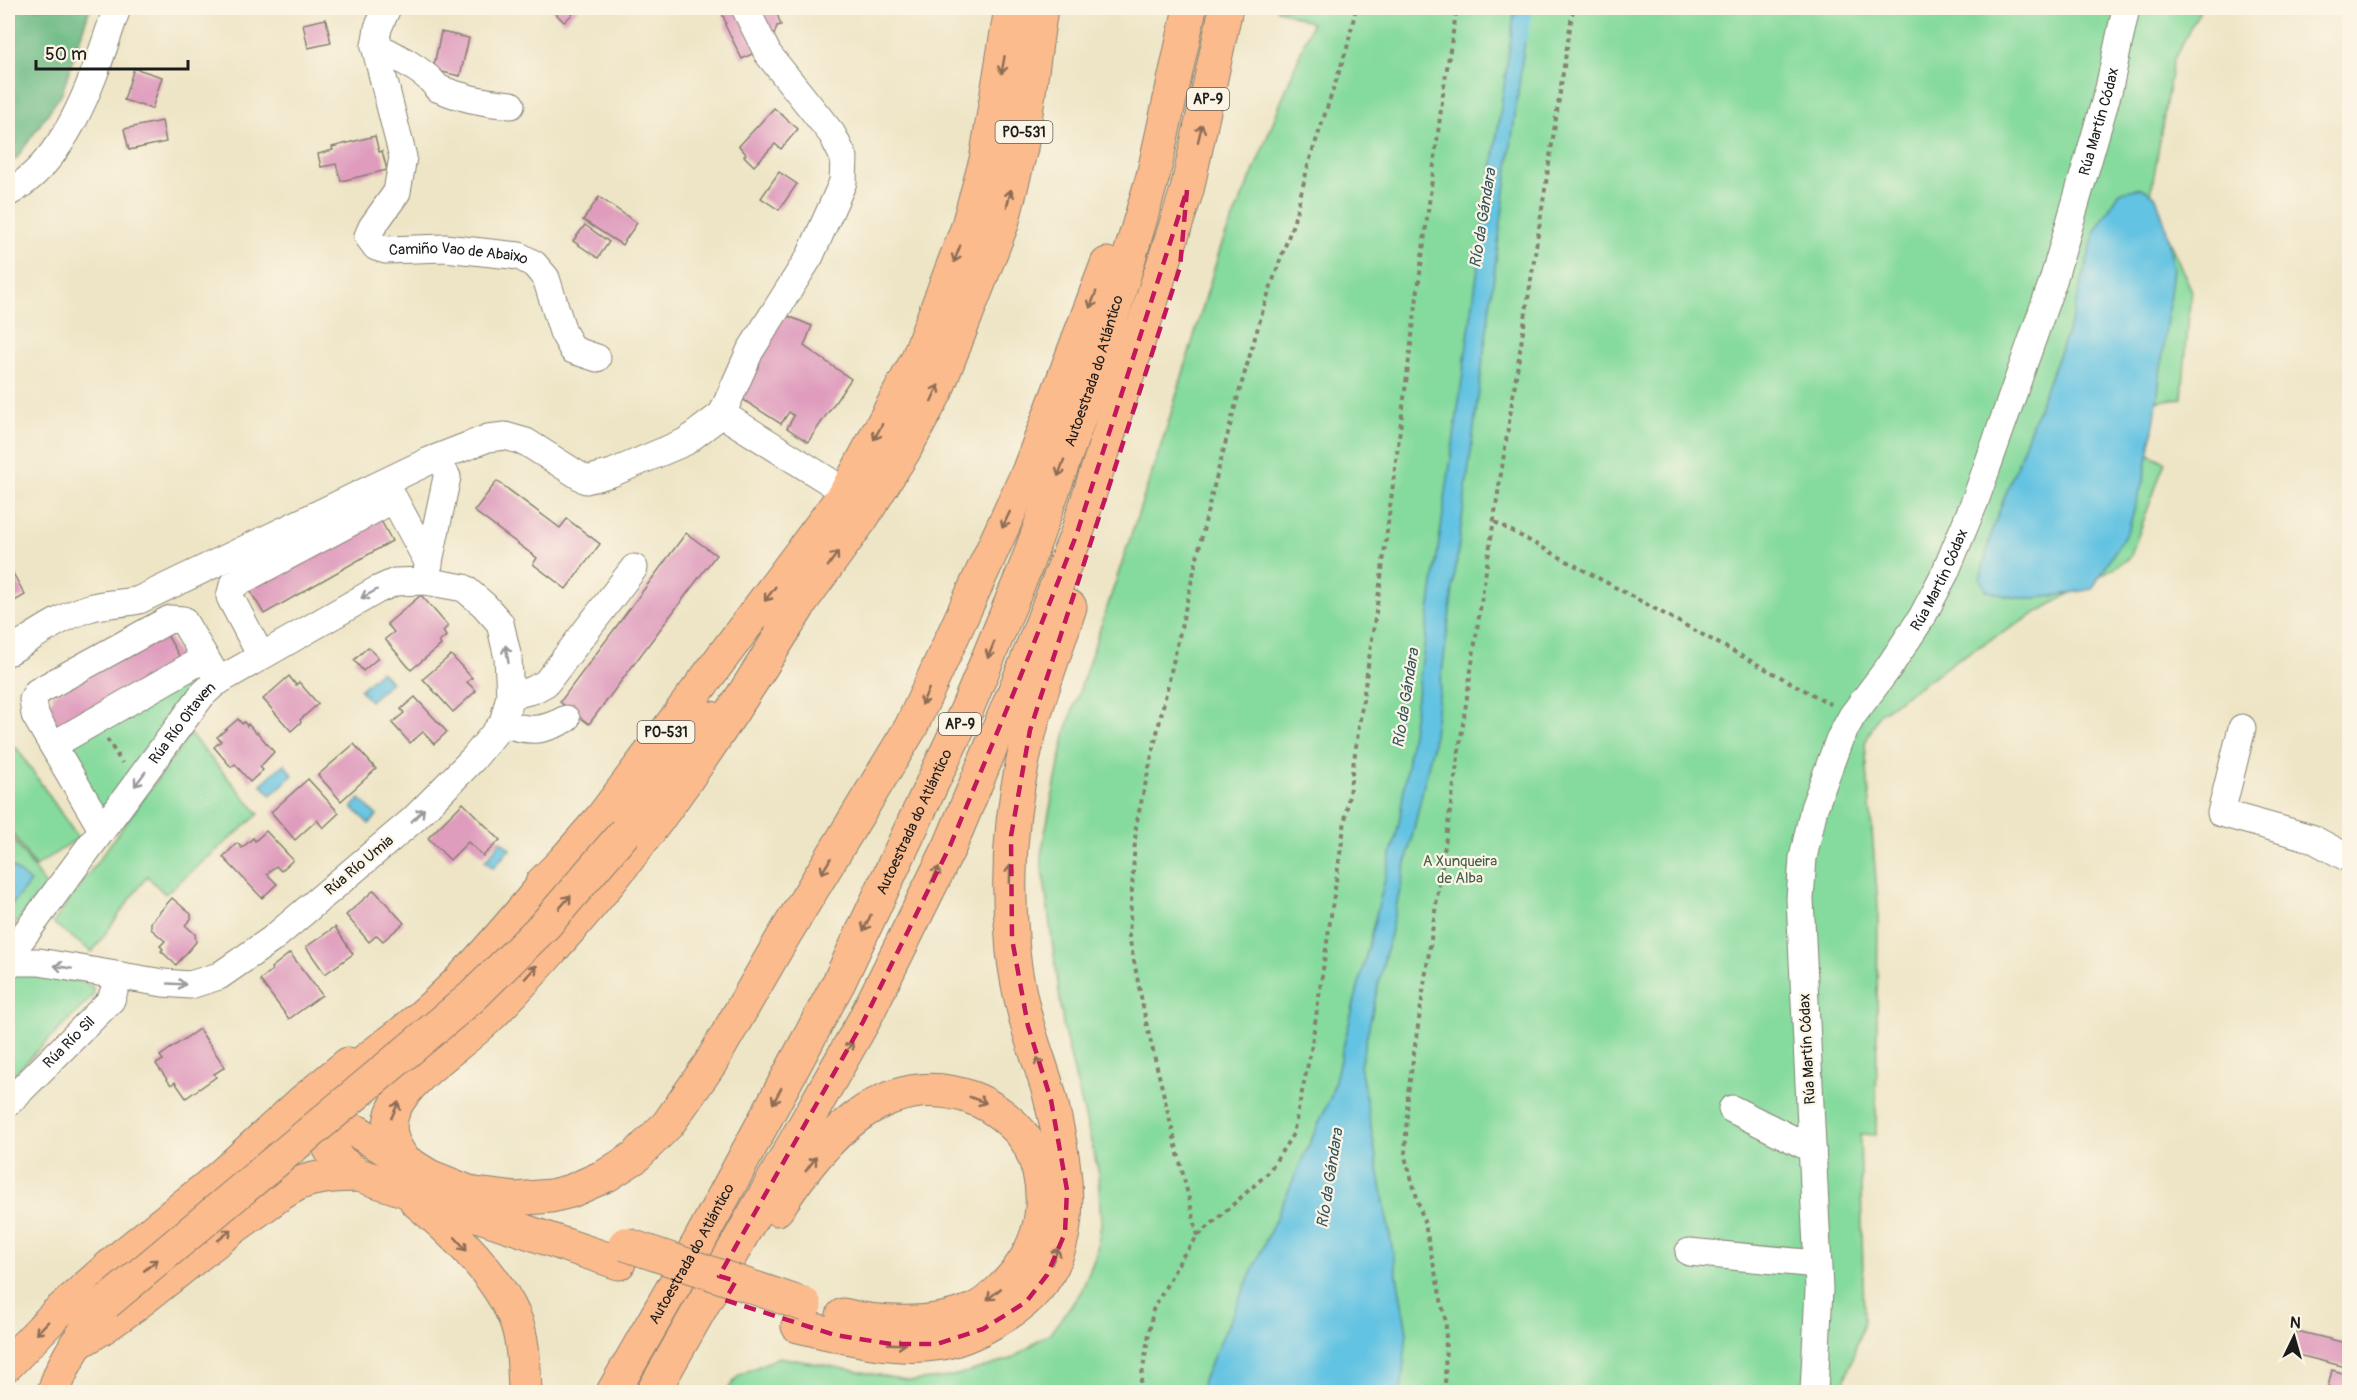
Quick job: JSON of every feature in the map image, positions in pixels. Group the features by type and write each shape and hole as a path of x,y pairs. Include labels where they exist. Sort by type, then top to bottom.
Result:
{"main road":[{"name":"PO-531","path":"8,1364 56,1314 118,1259 223,1174 303,1101 388,1030 562,863 603,816 846,492 917,360 967,229 986,160 1011,8"},
{"name":"PO-531","path":"54,1392 58,1378 76,1344 106,1303 472,997 546,924 625,832 799,606 862,518 904,451 936,392 1002,224 1021,148 1041,8"},
{"name":"Autoestrada do Atlántico","path":"613,1392 699,1242 839,982 967,709 1026,566 1097,368 1153,176 1190,8"},
{"name":"AP-9","path":"653,1392 863,1022 950,846 1076,536 1187,190 1226,8"},
{"path":"476,1194 516,1199 551,1196 571,1191 607,1175 635,1157 668,1124 710,1064 911,727 1028,472 1137,185 1178,67"},
{"path":"404,1177 622,1254 891,1344 937,1344 983,1329 1026,1302 1047,1275 1065,1233 1067,1190 1051,1100 1028,1026 1012,939 1011,836 1030,730 1180,267 1187,190"},
{"path":"404,1177 390,1131 390,1120 397,1102 422,1075 488,1018 563,937 636,851 732,715 799,606"},
{"path":"359,1175 340,1163 332,1155 327,1145 324,1124 326,1107 337,1088 348,1076 415,1023 486,955 562,863"},
{"path":"671,1392 779,1207 822,1149 855,1117 891,1096 930,1089 953,1091 987,1104 1007,1120 1030,1145 1039,1170 1042,1217 1026,1260 1002,1288 981,1305 974,1310 943,1318 906,1322 802,1315"},
{"path":"223,1174 284,1133 300,1126 324,1124 358,1132 404,1177 495,1284 514,1317 524,1362 525,1392"},
{"path":"76,1344 110,1324 233,1228 287,1191 301,1183 322,1177 429,1176 622,1254"}],"street":[{"path":"8,193 16,189 50,156 78,112 95,72 117,8"},
{"name":"Camiño Vao de Abaixo","path":"387,8 378,28 375,46 403,157 397,192 368,236 376,247 386,250 445,248 519,256 534,264 546,278 562,332 573,350 597,358"},
{"path":"8,652 75,613 92,607 120,605 139,600 429,461 488,438 506,436 526,442 586,480 612,473 685,442 722,414 750,351 810,256 843,182 844,158 832,134 768,54 745,8"},
{"name":"Rúa Martín Códax","path":"1814,1392 1819,1289 1800,899 1803,858 1814,808 1839,740 1852,716 1889,667 1922,616 1945,573 1975,501 2053,281 2109,88 2126,8"},
{"path":"375,46 389,52 433,80 437,88 450,94 485,103 511,105"},
{"path":"722,414 846,492"},
{"path":"427,572 447,477"},
{"path":"261,656 230,597 234,585 394,499 427,572"},
{"path":"510,696 533,690 546,683 633,568"},
{"name":"Rúa Río Oitaven","path":"8,952 22,938 202,695 219,681 378,590 427,572"},
{"name":"Rúa Río Umia","path":"8,962 39,962 163,983 190,985 219,976 271,940 414,819 473,759 503,723 510,696 508,658 500,623 464,588 427,572"},
{"path":"102,829 34,715 33,699 37,692 170,619 183,620 219,681"},
{"path":"52,745 205,658"},
{"path":"503,723 523,730 548,728 566,718"},
{"path":"2242,728 2221,813 2311,838 2349,859"},
{"name":"Rúa Río Sil","path":"8,1102 111,1000 119,976"},
{"path":"1732,1109 1812,1149"},
{"path":"1689,1252 1817,1264"}],"path":[{"path":"1198,1236 1146,1022 1129,936 1136,825 1209,505 1236,403 1265,303 1294,220 1309,162 1347,48 1356,8"},
{"path":"1139,1392 1153,1310 1182,1257 1198,1236 1268,1173 1293,1134 1311,1050 1381,578 1444,86 1458,8"},
{"path":"1445,1392 1446,1323 1425,1225 1405,1157 1408,1093 1573,8"},
{"path":"1495,522 1852,716"},
{"path":"96,720 135,785"}],"highlighted area":[{"path":"1187,190 1180,267 1030,730 1011,836 1012,939 1028,1026 1051,1100 1067,1190 1065,1233 1047,1275 1026,1302 983,1329 937,1344 891,1344 835,1335 725,1300 736,1281 719,1276 863,1022 950,846 1076,536"}],"green space":[{"path":"8,8 90,8 62,93 17,158 8,164"},
{"name":"A Xunqueira de Alba","path":"1275,8 2201,8 2173,61 2150,199 2191,289 2182,398 2127,405 2130,445 2165,462 2130,558 1958,659 1879,714 1865,743 1878,905 1876,1135 1860,1134 1864,1322 1841,1392 726,1392 739,1375 779,1357 912,1381 949,1377 1011,1359 1051,1332 1081,1292 1096,1255 1101,1224 1098,1170 1064,1031 1041,856 1066,731 1167,427 1221,246 1255,168 1312,23"},
{"path":"194,675 198,684 108,805 98,806 69,753 75,741"},
{"path":"190,734 259,814 165,894 147,876 92,952 53,923"},
{"path":"16,747 78,838 35,867 8,826 8,753"},
{"path":"8,831 46,886 8,934"},
{"path":"21,973 84,982 93,988 93,996 8,1080 8,976"}],"water":[{"path":"1515,8 1529,8 1432,749 1360,1066 1407,1332 1401,1392 1201,1392 1203,1380 1331,1096 1399,823"},
{"path":"2142,188 2156,197 2166,227 2173,268 2155,418 2144,478 2129,528 2092,589 2039,598 2013,597 1986,590 1980,579 1992,530 2072,319 2095,231 2120,192"},
{"path":"381,671 391,682 370,701 360,690"},
{"path":"284,764 293,775 271,795 261,784"},
{"path":"360,799 377,816 369,824 352,807"},
{"path":"501,841 510,849 493,868 485,861"},
{"path":"10,865 30,882 8,909 8,868"}],"building":[{"path":"550,8 579,8 564,22"},
{"path":"720,8 737,8 756,52 742,59 725,25"},
{"path":"754,8 775,8 781,25 777,26 773,38"},
{"path":"326,19 331,43 308,48 303,24"},
{"path":"441,32 469,38 460,76 433,70"},
{"path":"134,68 162,77 152,109 124,100"},
{"path":"774,108 798,129 781,149 775,144 754,166 744,156 746,154 739,146"},
{"path":"162,121 166,142 129,150 124,129"},
{"path":"375,136 387,170 341,181 336,164 321,167 318,154 333,150 332,147"},
{"path":"779,172 797,184 779,210 761,198"},
{"path":"599,197 637,223 622,245 583,220"},
{"path":"585,225 609,242 598,258 573,241"},
{"path":"781,313 812,326 804,346 851,379 808,442 787,428 794,416 789,412 781,424 739,397"},
{"path":"497,481 560,528 567,519 600,544 566,589 533,564 537,558 474,511"},
{"path":"378,515 392,541 264,614 249,589"},
{"path":"686,533 716,555 589,724 560,702"},
{"path":"8,564 25,595 8,605"},
{"path":"421,595 448,626 443,631 446,636 439,642 441,645 411,670 385,639 394,632 387,624"},
{"path":"167,635 181,659 55,733 39,707 54,698 52,695"},
{"path":"368,647 378,658 363,671 354,660"},
{"path":"451,655 472,678 467,682 476,691 453,712 423,679"},
{"path":"289,676 296,685 299,682 318,704 291,731 263,699"},
{"path":"415,697 447,732 434,744 423,732 410,743 392,723 404,713 401,709"},
{"path":"238,719 242,724 244,722 247,726 248,724 257,732 274,752 260,767 263,770 250,782 235,764 231,767 214,747 221,741 217,737"},
{"path":"354,744 376,769 341,801 318,775"},
{"path":"308,779 339,813 323,828 317,820 295,840 271,812"},
{"path":"463,803 500,840 483,856 468,842 450,860 428,838"},
{"path":"266,831 293,860 281,871 276,866 267,874 277,884 262,898 223,857 237,843 242,848 253,838 255,841"},
{"path":"374,890 404,923 383,941 377,935 369,942 346,915"},
{"path":"172,898 191,914 191,919 185,925 195,934 196,942 176,965 161,951 163,949 160,946 165,941 151,929 151,922"},
{"path":"335,927 353,954 325,974 306,947"},
{"path":"290,953 322,995 289,1019 260,980"},
{"path":"199,1029 225,1067 214,1074 216,1077 186,1098 175,1082 171,1085 156,1064 163,1060 160,1056"},
{"path":"2297,1331 2350,1344 2350,1368 2290,1353"},
{"path":"2332,1370 2350,1375 2350,1392 2333,1392 2334,1389 2328,1387"}],"waterway":[{"name":"Río da Gándara","path":"1524,39 1529,8"}]}
